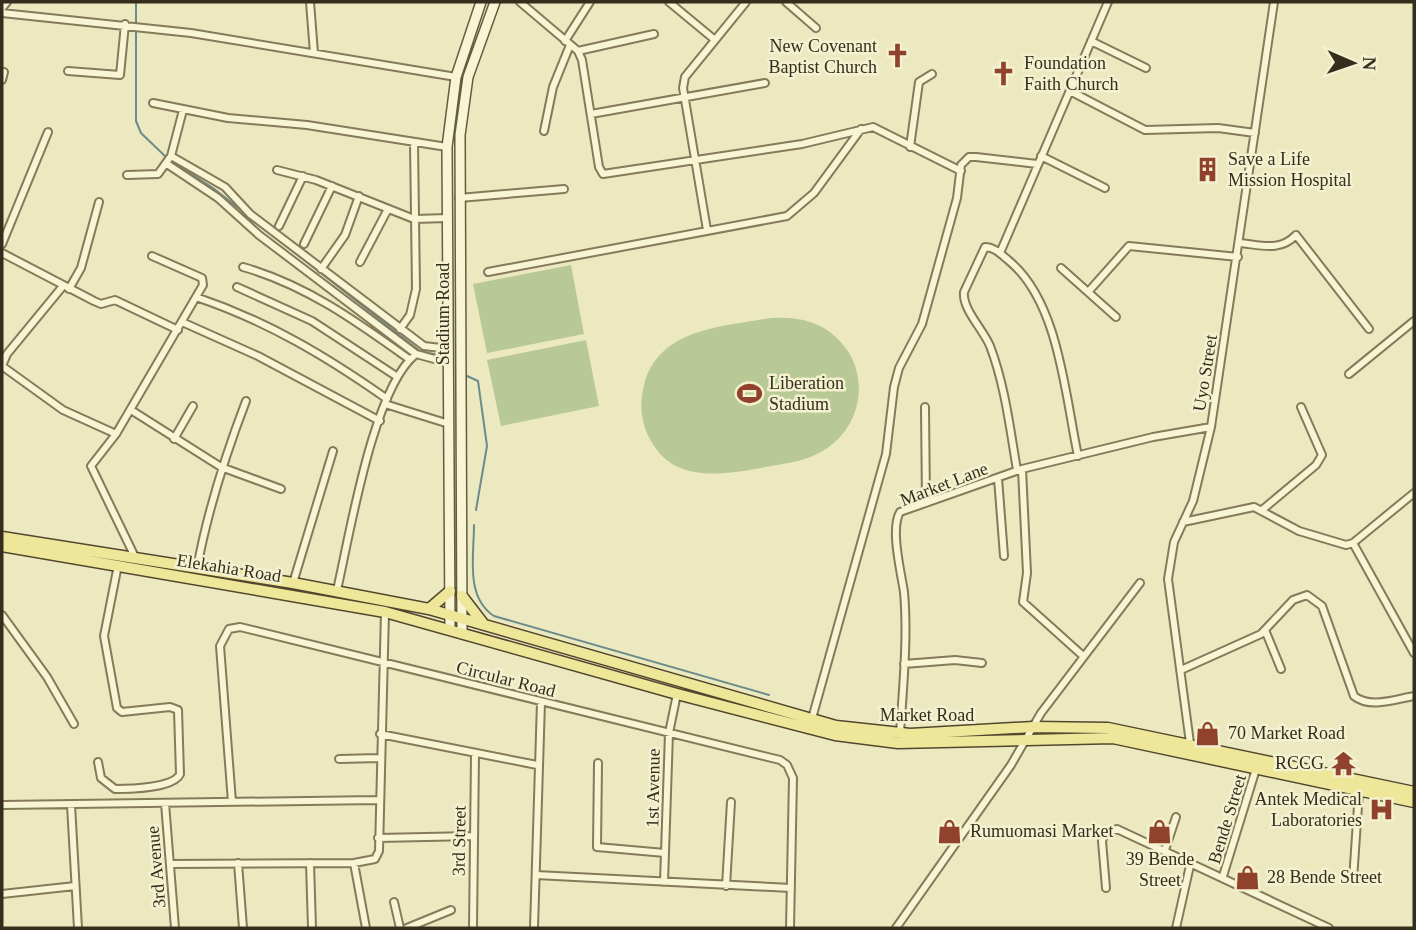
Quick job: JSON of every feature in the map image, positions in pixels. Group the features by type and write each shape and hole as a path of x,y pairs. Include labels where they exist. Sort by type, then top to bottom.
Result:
{"main road":[{"name":"Stadium Road","path":"450,628 447,148 456,77 481,2"},
{"name":"Stadium Road","path":"462,632 458,198 462,109 484,29 495,2"},
{"path":"472,24 484,29"},
{"name":"Elekahia Road","path":"2,537 337,590 450,615"},
{"name":"Elekahia Road","path":"2,546 385,612 450,628"},
{"path":"429,609 450,591"},
{"path":"462,596 485,625"},
{"name":"Market Road","path":"450,615 631,669 857,730 901,733 1033,727 1119,729 1414,792"},
{"name":"Market Road","path":"450,628 801,728 898,743 1028,738 1123,739 1414,802"}],"street":[{"path":"2,8 7,2"},
{"path":"310,2 314,53"},
{"path":"520,2 578,51 599,167 603,174 802,144 862,129 882,129 910,147 961,171"},
{"path":"544,131 553,87 568,43 590,2"},
{"path":"669,2 715,40"},
{"path":"708,230 682,99 685,77 746,2"},
{"path":"786,2 816,27"},
{"path":"1000,253 1108,2"},
{"name":"Uyo Street","path":"1190,743 1169,603 1168,579 1174,542 1196,489 1211,427 1274,2"},
{"path":"2,13 128,24 456,77"},
{"path":"68,71 120,75 128,24"},
{"path":"578,51 654,34"},
{"path":"1091,41 1146,68"},
{"path":"910,147 919,82 932,74"},
{"path":"591,114 765,83"},
{"path":"1070,91 1145,130 1218,128 1255,133"},
{"path":"153,103 183,110 307,125 447,148"},
{"path":"127,175 158,174 167,164 183,110"},
{"path":"488,272 708,230 775,220 795,212 814,193 862,129"},
{"path":"2,244 48,132"},
{"path":"400,329 410,315 416,289 414,143"},
{"path":"171,156 225,187 250,214 400,329 428,348 449,349"},
{"path":"1041,156 1105,188"},
{"path":"801,728 813,720 886,454 894,387 900,368 922,324 957,198 964,160 969,157 1037,164"},
{"path":"167,164 218,198 259,234 416,354 449,363"},
{"path":"277,170 303,176 359,196 414,219 448,218"},
{"path":"279,226 303,176"},
{"path":"304,244 331,186"},
{"path":"458,198 565,189"},
{"path":"321,269 345,235 359,196"},
{"path":"99,202 80,268 66,288 7,354 2,366 54,405 116,434"},
{"path":"360,262 388,209"},
{"path":"1240,243 1277,247 1288,243 1296,235 1368,329"},
{"path":"1089,291 1129,246 1238,257"},
{"path":"1078,456 1051,332 1041,303 1026,276 991,247 983,249 964,295 986,335 997,366 1020,470 1027,573 1023,602 1083,655"},
{"path":"2,253 66,288 102,304 115,300 178,330"},
{"path":"135,557 90,468 131,410 203,285 202,278 152,256"},
{"path":"243,267 278,277 309,292 410,359"},
{"path":"1061,268 1116,317"},
{"path":"237,287 312,321 396,376"},
{"path":"196,297 247,314 285,333 322,354 386,401 449,424"},
{"path":"1349,374 1414,321"},
{"path":"182,322 258,356 380,421"},
{"path":"337,590 360,488 386,401 396,376 416,354"},
{"path":"197,568 206,519 221,467 246,401"},
{"path":"174,439 193,406"},
{"path":"925,407 926,503"},
{"path":"1262,510 1321,460 1322,452 1301,407"},
{"path":"131,410 221,467 281,489"},
{"name":"Market Lane","path":"901,733 904,594 897,517 900,512 1020,470 1153,437 1211,427"},
{"path":"293,583 333,451"},
{"path":"998,478 1004,556"},
{"path":"1183,522 1249,506 1326,541 1346,545 1353,543 1414,493"},
{"path":"1353,543 1414,653"},
{"path":"98,762 101,778 115,789 174,781 180,774 178,710 170,707 122,712 117,708 104,632 120,555"},
{"path":"896,928 1083,655 1140,583"},
{"path":"1181,670 1265,630 1298,596 1313,597 1322,606 1354,696 1360,701 1373,703 1414,696"},
{"path":"170,864 354,863 375,859 379,851 379,758 385,612"},
{"path":"2,615 47,677 74,724"},
{"name":"Circular Road","path":"232,802 220,646 229,629 260,630 780,760 787,765 793,778 790,928"},
{"path":"1265,630 1281,669"},
{"path":"904,664 955,660 982,663"},
{"name":"1st Avenue","path":"664,882 669,733 677,694"},
{"path":"534,928 541,702"},
{"path":"380,734 537,765"},
{"name":"3rd Street","path":"473,928 475,754"},
{"path":"339,759 379,758"},
{"path":"598,763 597,847 665,853"},
{"name":"Bende Street","path":"1223,876 1256,769"},
{"path":"1353,880 1359,791"},
{"path":"2,805 378,800"},
{"path":"726,886 731,802"},
{"name":"3rd Avenue","path":"165,803 174,928"},
{"path":"71,805 78,928"},
{"path":"1165,850 1176,817"},
{"name":"Bende Street","path":"1106,888 1102,841 1105,833 1117,829 1223,876 1328,928"},
{"path":"378,838 473,836"},
{"path":"1176,928 1191,861"},
{"path":"238,863 243,928"},
{"path":"310,863 312,928"},
{"path":"354,863 366,928"},
{"path":"536,875 791,888"},
{"path":"2,894 75,887"},
{"path":"394,902 400,928"},
{"path":"407,928 451,910"}],"green space":[{"path":"571,265 584,334 487,353 473,284"},
{"path":"770,318 812,322 838,338 853,361 858,376 859,392 851,421 831,445 817,454 797,461 715,474 686,470 672,464 651,441 643,421 642,392 652,366 663,352 678,341 695,334 713,328"},
{"path":"586,340 599,406 501,426 487,360"}],"waterway":[{"path":"136,2 136,121 141,133 167,158"},
{"path":"171,161 213,188 420,351 438,355"},
{"path":"467,376 478,381 487,446 476,510"},
{"path":"474,525 475,587 485,608 494,616 769,695"}],"place":[{"name":"New Covenant Baptist Church","path":"897,56"},
{"name":"Foundation Faith Church","path":"1004,73"},
{"name":"Save a Life Mission Hospital","path":"1208,169"},
{"name":"Liberation Stadium","path":"749,393"},
{"name":"70 Market Road","path":"1208,733"},
{"name":"RCCG","path":"1344,763"},
{"name":"Antek Medical Laboratories","path":"1382,809"},
{"name":"Rumuomasi Market","path":"950,831"},
{"name":"39 Bende Street","path":"1160,832"},
{"name":"28 Bende Street","path":"1247,877"}]}
